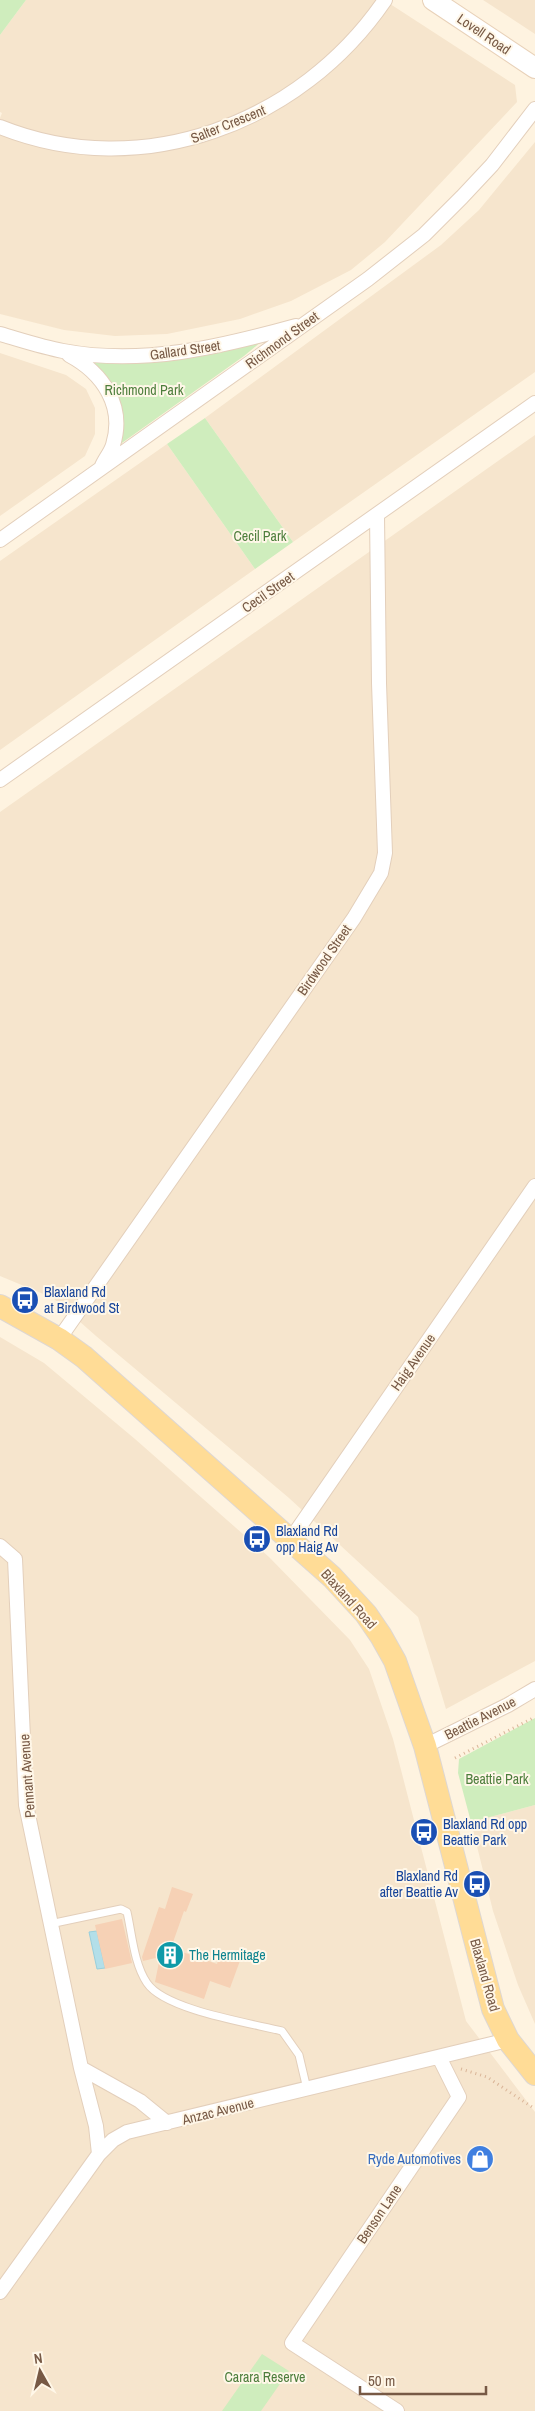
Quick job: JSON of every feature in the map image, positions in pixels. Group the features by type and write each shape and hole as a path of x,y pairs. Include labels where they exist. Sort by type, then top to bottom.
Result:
{"main road":[{"name":"Blaxland Road","path":"0,1306 59,1339 84,1357 291,1539 351,1596 381,1636 395,1661 425,1746 493,2009 508,2040 535,2074"}],"street":[{"name":"Salter Crescent","path":"0,127 52,142 94,147 136,147 187,141 236,124 275,105 314,77 347,47 385,0"},
{"name":"Lovell Road","path":"434,0 535,68"},
{"name":"Richmond Street","path":"0,540 306,322 424,235 492,165 535,109"},
{"name":"Gallard Street","path":"0,334 62,351 118,356 191,351 244,341 306,322"},
{"name":"Gallard Street","path":"62,351 81,361 100,377 111,397 116,423 113,446 99,470"},
{"name":"Cecil Street","path":"0,780 535,403"},
{"name":"Birdwood Street","path":"59,1339 354,918 381,873 385,853 379,683 377,515"},
{"name":"Haig Avenue","path":"291,1539 535,1186"},
{"name":"Pennant Avenue","path":"0,1546 15,1559 26,1805 81,2068 96,2126 99,2154"},
{"name":"Beattie Avenue","path":"425,1746 508,1706 535,1689"},
{"name":"Anzac Avenue","path":"0,2292 99,2154 113,2140 127,2132 167,2124 508,2040"},
{"name":"Benson Lane","path":"397,2411 292,2343 459,2097 445,2055"},
{"path":"81,2068 140,2101 167,2124"}],"lane":[{"path":"50,1924 121,1909 127,1912 141,1970 147,1984 164,1998 180,2006 282,2031 299,2055 307,2089"}],"path":[{"path":"455,1758 535,1717"},
{"path":"445,2055 460,2069 487,2077 535,2108"}],"shaded area":[{"path":"26,0 384,0 515,85 517,102 385,242 351,270 291,301 240,319 167,334 115,336 64,330 0,314 0,118 2,113 0,112 0,35"},
{"path":"483,0 535,0 535,34 500,11"},
{"path":"535,142 535,372 293,542 205,418 441,245 479,210"},
{"path":"0,353 66,375 86,389 95,408 95,434 85,456 0,516"},
{"path":"535,435 535,1661 446,1709 418,1617 289,1498 53,1298 0,1276 0,812"},
{"path":"167,444 255,569 0,750 0,561"},
{"path":"0,1337 44,1363 135,1439 269,1557 350,1640 369,1669 393,1739 466,2021 535,2112 535,2411 0,2411"},
{"path":"535,1805 535,2024 518,1985 493,1911 471,1822"}],"green space":[{"path":"0,0 26,0 0,35"},
{"name":"Richmond Park","path":"262,341 244,356 119,445 121,435 86,359 163,361"},
{"name":"Cecil Park","path":"205,418 293,542 255,569 167,444"},
{"name":"Beattie Park","path":"535,1718 535,1805 471,1822 458,1773 459,1759"},
{"name":"Carara Reserve","path":"262,2354 289,2371 261,2411 222,2411"}],"water":[{"path":"97,1931 105,1968 97,1969 89,1932"}],"building":[{"name":"The Hermitage","path":"172,1887 193,1894 186,1912 184,1911 171,1948 217,1964 221,1951 241,1958 230,1988 210,1981 204,1999 155,1982 160,1957 143,1961 142,1957 159,1907 165,1909"},
{"path":"122,1919 132,1963 105,1969 95,1925"}],"place":[{"name":"Blaxland Rd at Birdwood St","path":"25,1300"},
{"name":"Blaxland Rd opp Haig Av","path":"257,1539"},
{"name":"Blaxland Rd opp Beattie Park","path":"424,1832"},
{"name":"Blaxland Rd after Beattie Av","path":"477,1884"},
{"name":"The Hermitage","path":"170,1955"},
{"name":"Ryde Automotives","path":"480,2159"}]}
